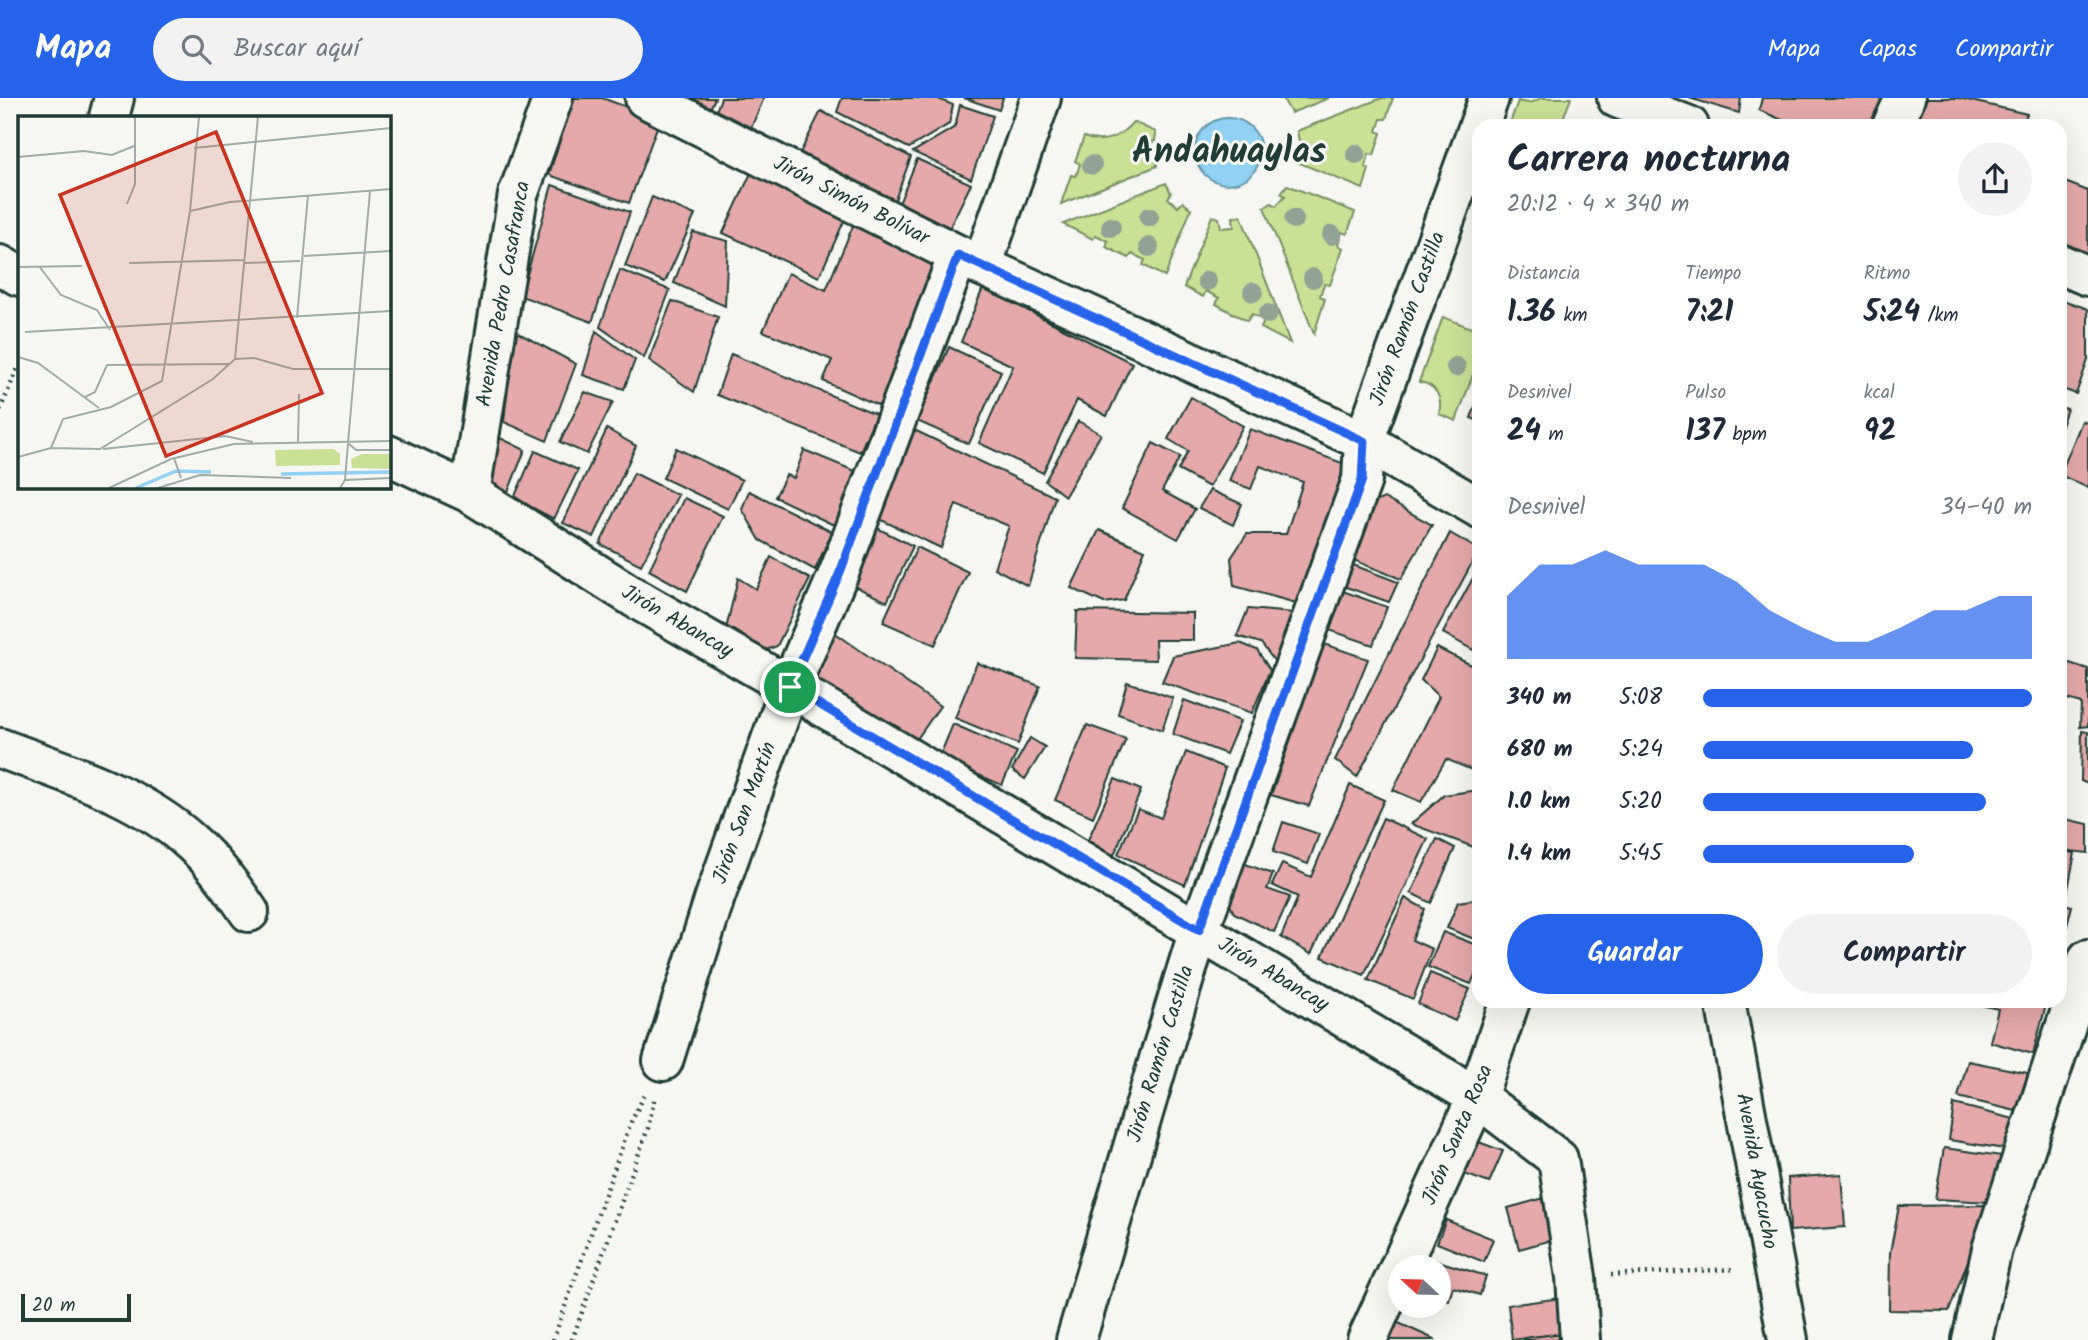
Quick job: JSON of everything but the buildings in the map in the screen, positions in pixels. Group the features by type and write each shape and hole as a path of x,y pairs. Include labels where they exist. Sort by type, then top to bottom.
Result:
{"street":[{"path":"109,116 114,98"},
{"name":"Avenida Pedro Casafranca","path":"470,493 518,195 553,98"},
{"name":"Jirón Simón Bolívar","path":"645,98 970,261 1364,441"},
{"name":"Jirón San Martín","path":"663,1061 715,897 790,687 1041,98"},
{"name":"Jirón Ramón Castilla","path":"1481,119 1489,98"},
{"path":"1617,98 1671,119"},
{"path":"1895,119 1905,98"},
{"name":"Jirón Ramón Castilla","path":"1076,1340 1199,930 1362,480 1364,441 1472,145"},
{"path":"0,265 18,275"},
{"path":"2067,267 2088,276"},
{"path":"1364,441 1472,504"},
{"name":"Jirón Abancay","path":"390,456 470,493 635,598 790,687 1477,1097 1558,1158 1576,1277 1580,1340"},
{"path":"0,748 104,788 164,820 191,841 212,863 249,912"},
{"path":"1972,1340 1992,1249 2088,959"},
{"name":"Jirón Santa Rosa","path":"1405,1255 1477,1097 1508,1008"},
{"name":"Avenida Ayacucho","path":"1726,1008 1788,1340"},
{"name":"Jirón Santa Rosa","path":"1367,1340 1388,1294"}],"path":[{"path":"0,410 18,367"},
{"path":"553,1340 631,1122 663,1061"},
{"path":"572,1340 648,1128 663,1061"},
{"path":"1576,1277 1773,1267"}],"green space":[{"path":"1329,98 1291,113 1283,99"},
{"path":"1382,98 1393,98 1386,119 1381,119 1377,131 1381,133 1374,155 1369,154 1365,167 1369,169 1363,189 1297,162 1299,156 1302,156 1304,142 1299,141 1297,131"},
{"path":"1541,98 1571,98 1563,119 1512,119 1518,101 1535,101"},
{"path":"1133,122 1156,132 1155,141 1149,143 1150,157 1156,157 1157,166 1061,204 1071,175 1076,176 1080,164 1075,161 1084,137 1098,140 1111,138 1123,132"},
{"path":"1166,183 1171,193 1168,198 1178,207 1183,202 1191,209 1165,277 1143,265 1145,260 1132,254 1129,258 1106,247 1108,241 1096,235 1093,239 1063,224"},
{"path":"1287,185 1355,212 1347,234 1342,232 1338,245 1343,248 1330,285 1324,284 1320,296 1325,299 1314,334 1264,207 1272,203 1276,206 1285,196 1281,193"},
{"path":"1212,216 1219,218 1221,228 1234,227 1233,217 1241,216 1290,343 1261,328 1264,321 1252,314 1247,321 1216,304 1219,298 1206,291 1203,297 1184,287"},
{"path":"1443,317 1472,328 1472,377 1456,421 1439,414 1437,393 1430,386 1419,382"}],"water":[{"path":"1228,118 1241,121 1251,128 1258,138 1261,151 1258,164 1251,174 1241,181 1228,184 1215,181 1205,174 1198,164 1195,151 1198,138 1205,128 1215,121"}],"district":[{"name":"Andahuaylas","path":"1229,153"}],"route":[{"path":"958,255 1364,441 1362,480 1199,930 790,687 841,570 958,255"}]}
